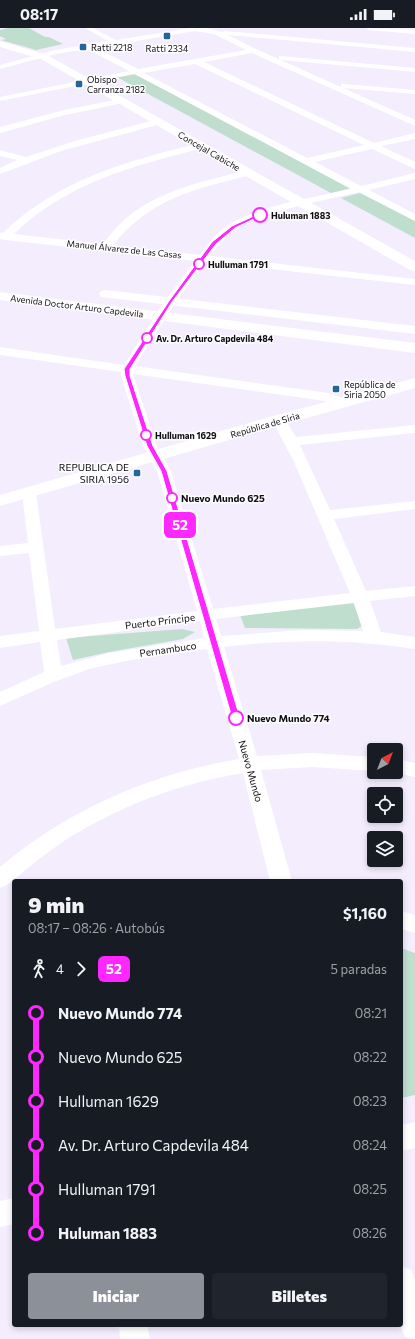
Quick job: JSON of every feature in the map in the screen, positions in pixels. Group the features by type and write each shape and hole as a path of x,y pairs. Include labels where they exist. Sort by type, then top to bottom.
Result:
{"main road":[{"name":"Concejal Cabiche","path":"0,44 40,56 415,267"},
{"name":"Avenida Doctor Arturo Capdevila","path":"93,292 415,330"},
{"name":"Avenida Doctor Arturo Capdevila","path":"0,296 415,348"},
{"name":"República de Siria","path":"0,501 279,420 415,383"}],"street":[{"path":"88,28 115,42"},
{"path":"369,28 415,32"},
{"path":"0,67 40,56 115,42 200,29 216,32 415,50"},
{"path":"216,32 253,51 415,123"},
{"path":"89,47 415,218"},
{"path":"0,99 86,81 253,51"},
{"path":"267,57 415,70"},
{"path":"196,61 415,166"},
{"path":"332,85 415,92"},
{"path":"0,130 49,116 120,101"},
{"path":"0,171 26,160 86,140 158,122"},
{"path":"306,161 415,136"},
{"path":"3,236 43,205 86,181 140,161 201,146"},
{"path":"0,153 26,160"},
{"path":"106,247 127,222 149,207 183,192 248,173"},
{"path":"127,369 170,302 223,234 245,220 266,213 415,176"},
{"name":"Manuel Álvarez de Las Casas","path":"3,236 204,257 415,282"},
{"path":"0,366 5,352 328,397 344,403"},
{"name":"Nuevo Mundo","path":"127,369 127,376 150,446 164,471 250,764 280,879"},
{"path":"279,420 292,442 325,515 361,598 374,637"},
{"path":"292,442 415,429"},
{"path":"29,493 53,675"},
{"path":"325,515 415,505"},
{"path":"0,550 36,547"},
{"name":"Puerto Príncipe","path":"0,642 207,615 415,591"},
{"name":"Pernambuco","path":"0,700 53,675 98,661 214,642 325,635 374,637 415,642"},
{"path":"0,879 42,845 70,825 126,798 168,782 203,773 250,764 330,760 367,763"},
{"path":"403,767 415,770"},
{"path":"403,921 415,924"},
{"path":"403,1138 415,1136"},
{"path":"0,1214 12,1211"},
{"path":"403,1287 415,1327"},
{"path":"133,1327 135,1339"}],"green space":[{"path":"8,28 29,28 45,37 49,37 63,44 36,50 1,40 6,39 0,36 0,30"},
{"path":"134,74 351,188 331,193 115,76"},
{"path":"360,193 415,221 415,238 341,198"},
{"path":"353,602 362,626 357,629 245,628 240,615"},
{"path":"182,629 195,632 183,639 73,660 66,638"},
{"path":"403,949 415,953 415,1095 403,1098"}],"bus line":[{"name":"52","path":"236,718 164,471 150,446 127,376 127,369 170,302 214,243 233,227 245,220 260,215"}],"place":[{"name":"Ratti 2334","path":"167,36"},
{"name":"Ratti 2218","path":"83,47"},
{"name":"Obispo Carranza 2182","path":"79,84"},
{"name":"Huluman 1883","path":"260,215"},
{"name":"Hulluman 1791","path":"199,264"},
{"name":"Av. Dr. Arturo Capdevila 484","path":"147,338"},
{"name":"República de Siria 2050","path":"336,389"},
{"name":"Hulluman 1629","path":"146,435"},
{"name":"REPUBLICA DE SIRIA 1956","path":"137,473"},
{"name":"Nuevo Mundo 625","path":"172,498"},
{"name":"Nuevo Mundo 774","path":"236,718"}]}
